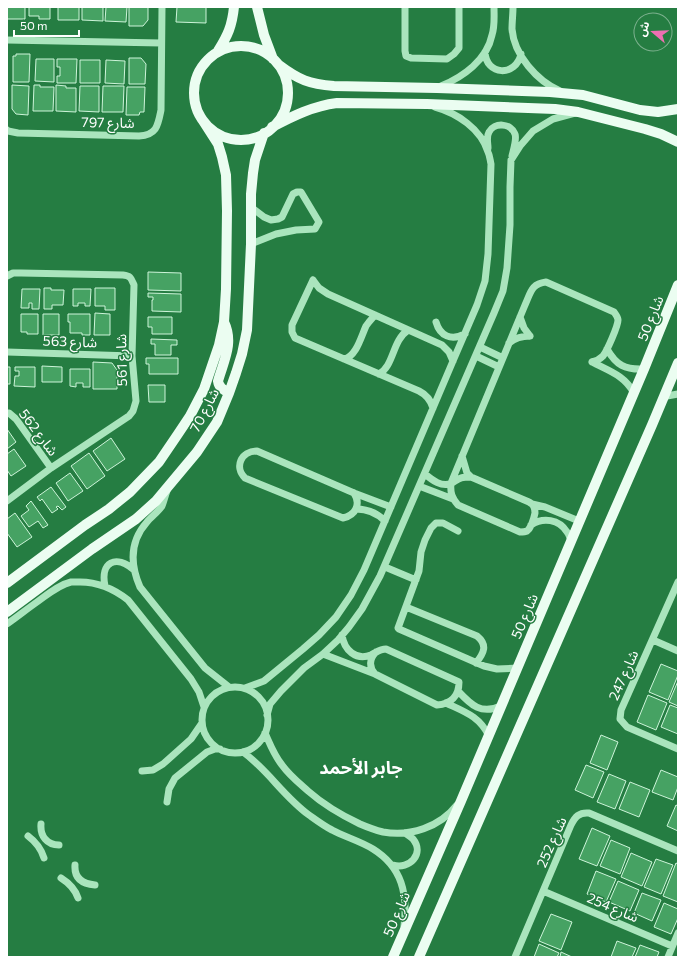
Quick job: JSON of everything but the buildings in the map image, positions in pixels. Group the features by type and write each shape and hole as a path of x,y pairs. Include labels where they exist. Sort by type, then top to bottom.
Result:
{"main road":[{"path":"234,7 232,24 227,36 218,51 202,65 194,85 196,106 200,116 214,131 223,136 244,140 254,138 298,114 324,105 337,103 427,104 555,109 578,112 656,133 678,142"},
{"path":"257,7 264,35 276,62 285,77 288,91 286,104 281,116 272,127"},
{"path":"218,51 229,47 253,47 264,52 293,76 301,80 321,85 564,93 583,95 640,110 658,112 678,109"},
{"name":"شارع 70","path":"7,583 130,492 159,462 190,416 204,389 219,345 224,322 227,257 227,211 226,175 222,157 218,144 200,116"},
{"name":"شارع 70","path":"7,612 92,549 136,519 156,501 197,452 217,422 229,393 242,354 247,330 251,244 252,173 254,160 264,133"},
{"name":"شارع 50","path":"393,957 518,668 678,285"},
{"path":"224,322 229,336 229,343 218,381 221,388 229,393"},
{"path":"419,957 678,363"}],"street":[{"name":"شارع 797","path":"7,130 18,133 148,135 154,130 159,122 161,110 162,7"},
{"path":"405,7 406,56 411,58 446,59 454,54 459,48 459,7"},
{"path":"437,88 464,74 478,62 491,40 493,33 494,7"},
{"path":"513,7 512,30 521,54 530,68 539,77 549,85 564,93"},
{"path":"7,40 161,43"},
{"path":"485,52 487,60 492,67 504,71 515,66 521,54"},
{"path":"245,688 264,681 319,635 336,616 351,595 364,570 465,334 485,281 488,254 491,164 488,152 482,139 463,119 452,113 427,104"},
{"path":"511,160 520,146 534,130 553,119 578,112"},
{"path":"267,715 270,704 281,690 304,668 323,654 342,635 362,609 384,567 503,291 508,268 511,160 516,139 515,134 510,127 504,125 494,127 490,131 488,135 488,152"},
{"path":"251,207 264,217 271,220 278,219 282,217 293,194 301,192 319,222 315,229 296,230 276,234 251,244"},
{"name":"شارع 561","path":"7,276 13,273 128,275 131,277 134,285 132,356 136,400 135,408 129,416 51,468 7,501"},
{"path":"433,408 430,400 423,394 299,340 292,332 292,325 313,280 319,288 328,294 442,345 450,352 453,361"},
{"path":"532,504 535,512 528,530 525,532 520,532 458,505 450,492 451,483 533,287 539,283 546,282 614,312 618,317 618,322 607,349 603,355 596,361 592,362 618,375 626,382 634,393"},
{"path":"344,359 350,357 354,353 366,326 376,315"},
{"path":"509,343 521,336 530,336 524,328 520,317"},
{"path":"436,322 437,327 444,335 454,338 465,334"},
{"path":"379,374 385,369 400,337 408,330"},
{"path":"480,347 503,358"},
{"path":"607,349 613,359 618,363 631,368 644,369"},
{"name":"شارع 563","path":"7,352 132,356"},
{"path":"476,356 499,367"},
{"path":"663,399 667,396 678,394"},
{"name":"شارع 562","path":"7,413 10,413 16,419 51,468"},
{"path":"354,492 357,500 356,509 351,515 343,518 245,478 241,472 240,464 242,457 245,454 257,451 391,507"},
{"path":"462,456 467,473 471,477 532,504 545,507 579,521"},
{"path":"425,474 434,481 445,484 451,483 457,479 471,477"},
{"path":"419,486 453,499"},
{"path":"168,487 161,506 139,532 133,557 134,570 140,587 205,668 229,687"},
{"path":"356,509 372,511 385,521"},
{"path":"530,525 540,521 552,521 559,524 567,532 571,541"},
{"path":"458,531 443,523 436,523 431,528 421,552 419,571 398,627 399,629 476,663 497,669 518,668"},
{"path":"105,586 104,573 107,566 114,561 128,565 134,570"},
{"path":"384,567 416,580"},
{"path":"7,624 61,586 72,582 85,582 105,586 128,600 191,679 199,692 204,707"},
{"name":"شارع 247","path":"678,582 621,710 620,719 627,727 678,749"},
{"path":"406,607 481,639 484,645 483,652 476,663"},
{"path":"323,654 375,674 437,705 446,703 454,698 458,691 459,682 386,649 379,650 367,656 354,655 345,645 342,635"},
{"path":"653,640 678,651"},
{"path":"375,674 370,665 376,652"},
{"path":"229,687 245,688 260,698 266,709 267,727 265,733 256,745 242,752 230,752 220,749 209,741 206,735 202,723 204,707 214,694 221,690 229,687"},
{"path":"458,691 468,702 477,708 487,710 501,706"},
{"path":"446,703 471,715 481,723 489,736"},
{"path":"142,771 153,770 163,764 191,739 202,723"},
{"path":"265,733 272,750 282,766 296,780 319,800 347,818 372,829 383,832 405,833 427,828 437,823 450,813 461,801"},
{"path":"167,802 169,789 175,778 204,755 211,751 220,749"},
{"path":"242,752 252,758 287,796 308,815 332,830 373,849 393,865 402,882 404,892 406,913 403,934"},
{"name":"شارع 252","path":"515,957 574,818 578,815 584,812 589,813 678,851"},
{"path":"41,824 42,836 48,842 59,845"},
{"path":"393,865 397,867 408,865 413,862 417,854 414,841 405,833"},
{"path":"28,836 40,848 44,858"},
{"path":"75,865 75,870 78,877 83,883 87,885 95,885"},
{"path":"61,878 71,885 78,898"},
{"name":"شارع 254","path":"543,891 672,946"},
{"path":"668,957 678,932"}],"district":[{"name":"جابر الأحمد","path":"361,767"}]}
